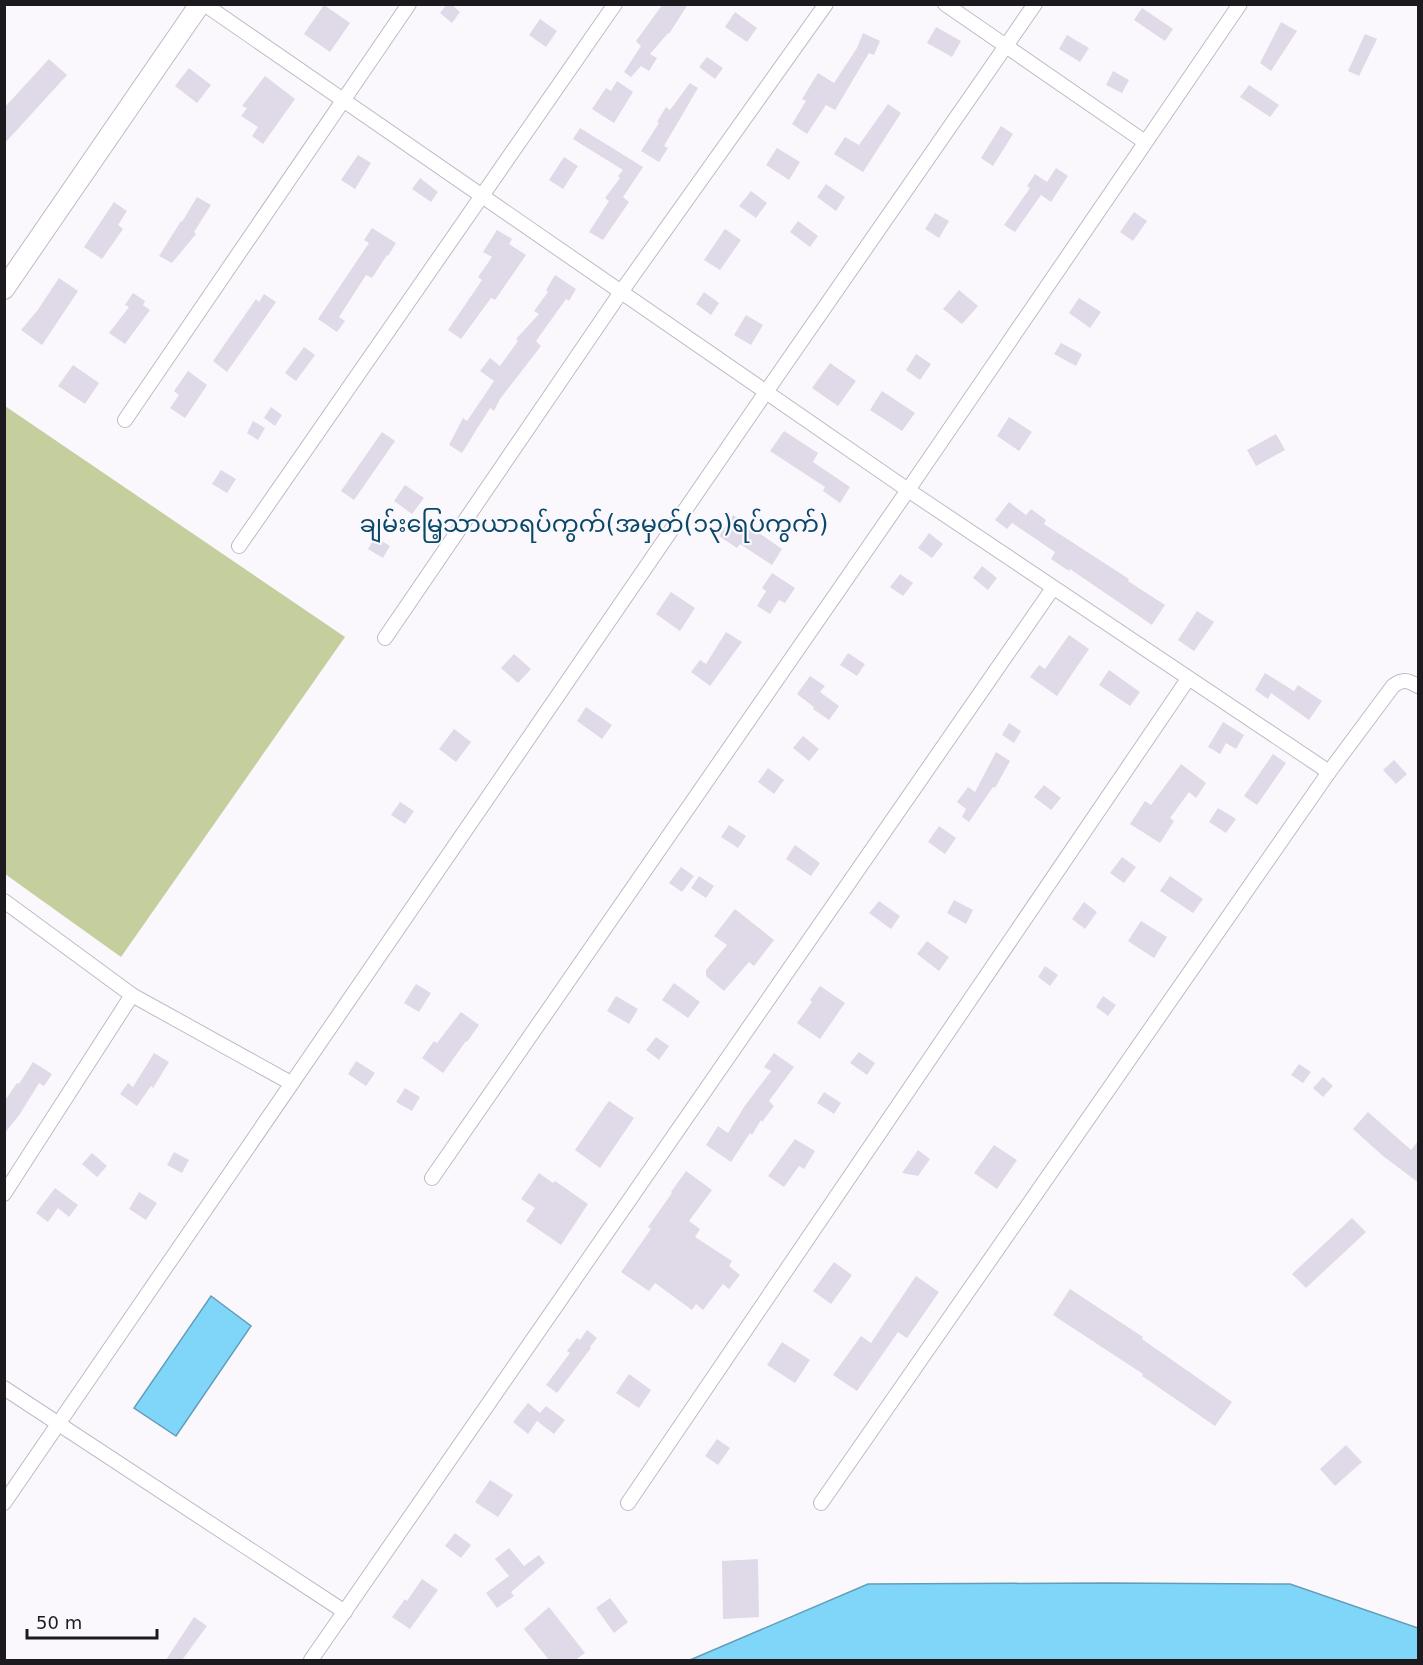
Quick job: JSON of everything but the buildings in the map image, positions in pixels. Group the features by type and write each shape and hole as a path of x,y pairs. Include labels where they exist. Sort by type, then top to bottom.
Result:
{"main road":[{"path":"4,289 200,4"}],"street":[{"path":"204,4 908,490 1329,772"},
{"path":"125,420 409,4"},
{"path":"239,546 615,4"},
{"path":"386,638 621,292 826,4"},
{"path":"945,4 1146,142"},
{"path":"4,1503 1035,4"},
{"path":"432,1178 908,490 1240,4"},
{"path":"311,1660 1053,588"},
{"path":"628,1503 1188,679"},
{"path":"821,1503 1329,772 1393,686 1400,681 1407,681 1419,686"},
{"path":"4,901 132,995 291,1083"},
{"path":"4,1194 132,995"},
{"path":"4,1388 345,1612"}],"green space":[{"path":"5,406 345,637 121,957 5,874"}],"water":[{"path":"211,1296 251,1326 176,1436 134,1408"},
{"path":"868,1584 1290,1584 1418,1628 1418,1660 690,1660"}],"district":[{"name":"ချမ်းမြေ့သာယာရပ်ကွက်(အမှတ်(၁၃)ရပ်ကွက်)","path":"594,524"}]}
